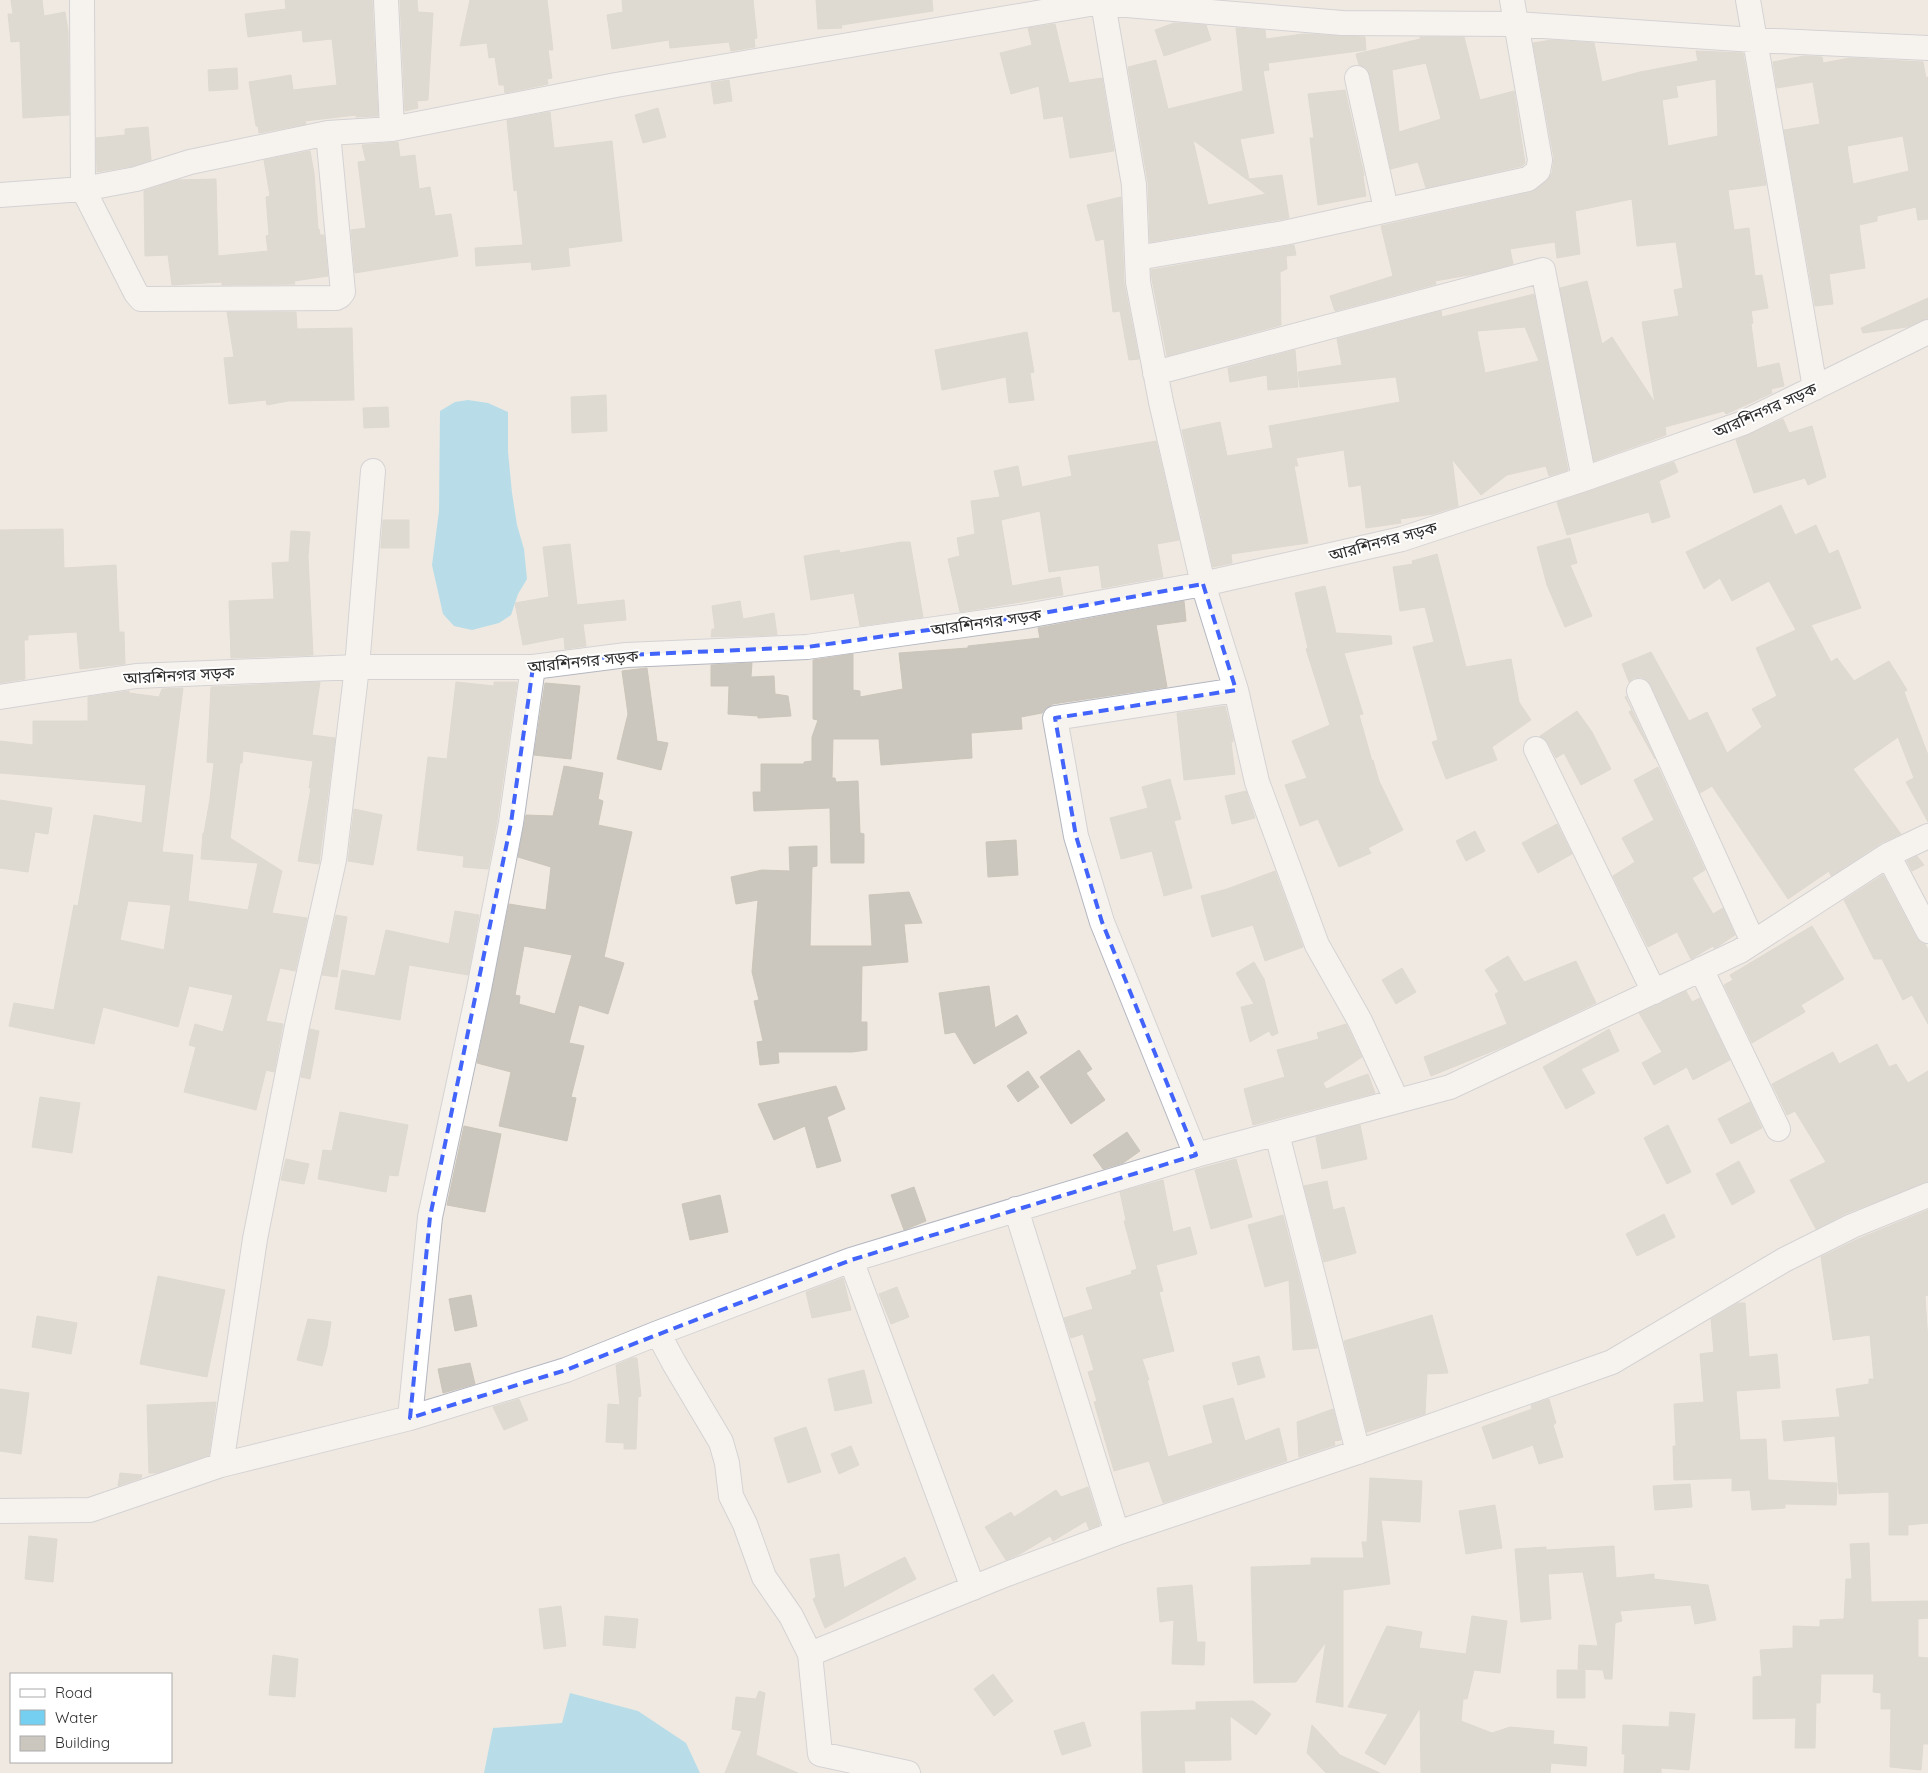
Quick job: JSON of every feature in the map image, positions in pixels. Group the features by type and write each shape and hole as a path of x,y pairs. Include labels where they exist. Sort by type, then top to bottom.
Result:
{"street":[{"path":"82,0 83,189 136,293 141,299 336,298 340,296 343,292 328,132"},
{"path":"386,0 392,128"},
{"path":"1137,258 1272,236 1342,221 1386,209 1528,179 1538,171 1540,160 1512,0"},
{"path":"1748,0 1814,388"},
{"path":"0,195 83,189 136,179 190,162 328,132 392,128 616,85 1104,1 1342,23 1515,24 1754,40 1928,48"},
{"path":"1104,1 1134,185 1138,282 1155,373 1203,584 1236,690 1257,782 1318,945 1360,1021 1397,1101"},
{"path":"1357,78 1386,209"},
{"path":"1155,373 1543,270 1584,479"},
{"name":"আরশিনগর সড়ক","path":"0,697 136,676 357,667 533,667 626,655 807,647 1021,617 1203,584 1402,539 1743,424 1928,332"},
{"path":"221,1466 256,1239 295,1036 334,860 357,667 373,471"},
{"path":"410,1418 430,1217 479,989 511,823 533,667"},
{"path":"1196,1155 1102,922 1076,836 1055,718 1236,690"},
{"path":"1639,691 1753,942"},
{"path":"1536,750 1654,992"},
{"path":"0,1511 90,1510 221,1466 410,1418 566,1370 851,1260 1196,1155 1450,1087 1740,951 1888,854 1928,836"},
{"path":"1888,854 1928,931"},
{"path":"1701,969 1778,1129"},
{"path":"1277,1134 1358,1452"},
{"path":"810,1654 972,1588 1116,1533 1358,1452 1612,1362 1784,1260 1852,1226 1928,1196"},
{"path":"1016,1209 1116,1533"},
{"path":"851,1260 972,1588"},
{"path":"658,1333 721,1442 727,1463 728,1481 732,1496 745,1524 764,1577 791,1616 810,1654 820,1754 908,1773"}],"highlighted area":[{"path":"1203,584 1236,690 1055,718 1076,836 1102,922 1196,1155 851,1260 566,1370 410,1418 430,1217 511,823 533,667 626,655 807,647 1021,617"}],"water":[{"path":"468,400 488,403 508,412 508,452 512,493 517,525 524,549 527,579 518,594 511,615 499,623 472,630 454,626 443,614 432,565 439,511 440,411 455,402"},
{"path":"570,1693 638,1711 686,1743 700,1773 484,1773 493,1728 562,1723"}],"building":[{"path":"11,0 42,0 44,16 65,12 68,31 69,115 23,118 20,41 11,42 8,14 13,14"},
{"path":"285,0 372,0 378,116 356,117 356,115 305,121 306,124 259,133 258,126 256,126 249,82 291,75 293,90 337,85 332,39 303,42 302,30 248,37 245,14 286,9"},
{"path":"400,0 417,0 418,12 433,13 428,100 417,101 418,108 405,111"},
{"path":"470,0 547,0 553,50 548,50 552,78 547,79 548,84 505,93 504,85 499,85 495,57 489,58 487,43 460,46"},
{"path":"622,0 753,0 757,38 754,39 755,47 731,51 729,42 670,48 669,40 612,49 607,15 623,12"},
{"path":"816,0 932,0 933,11 841,25 842,28 818,29"},
{"path":"1174,23 1206,25 1211,40 1164,56 1155,30"},
{"path":"1055,24 1069,83 1102,78 1114,151 1070,158 1063,116 1044,119 1039,86 1011,94 1000,53 1032,45 1028,28"},
{"path":"1236,28 1265,30 1266,39 1303,34 1365,37 1366,50 1268,63 1269,70 1263,71 1274,133 1240,139 1249,179 1282,175 1289,218 1150,242 1148,183 1128,67 1156,60 1168,109 1243,91","holes":["1193,140 1266,194 1208,205"]},
{"path":"1420,37 1464,37 1480,100 1514,91 1525,163 1522,166 1426,188 1418,162 1391,169 1370,75 1367,68 1359,65 1356,54 1420,39","holes":["1426,63 1441,119 1399,132 1392,70"]},
{"path":"1552,40 1594,43 1602,82 1640,72 1698,61 1696,51 1743,53 1766,185 1728,190 1734,230 1749,228 1755,276 1762,275 1768,308 1751,311 1757,368 1779,363 1784,386 1771,389 1772,393 1726,414 1724,411 1665,427 1666,435 1594,461 1560,288 1587,281 1602,344 1612,337 1655,403 1642,322 1679,316 1674,290 1683,288 1676,242 1637,246 1632,199 1575,211 1580,254 1557,258 1555,242 1510,249 1513,264 1480,273 1435,281 1436,284 1335,311 1330,296 1393,276 1381,226 1531,192 1547,181 1552,173 1554,158 1533,43","holes":["1716,79 1718,136 1668,146 1662,100 1678,97 1676,86"]},
{"path":"1804,56 1822,57 1823,63 1850,58 1923,62 1926,78 1928,77 1928,219 1918,220 1916,207 1877,216 1877,221 1859,225 1865,268 1829,274 1833,304 1815,306 1784,130 1820,124 1813,82 1777,88 1773,62","holes":["1903,136 1909,171 1853,184 1847,146"]},
{"path":"237,68 238,89 209,91 208,70"},
{"path":"729,80 732,101 714,104 711,83"},
{"path":"1345,90 1364,175 1366,196 1318,205 1310,138 1314,138 1308,94"},
{"path":"658,108 666,137 643,143 635,115"},
{"path":"550,112 554,148 612,141 622,241 568,248 570,266 532,270 531,262 476,266 475,248 523,245 517,190 514,191 507,120"},
{"path":"148,127 151,160 133,166 97,172 96,138 125,135 125,129"},
{"path":"398,142 400,157 415,155 419,189 430,187 435,216 451,214 458,256 355,273 351,230 366,228 358,162 366,161 362,145"},
{"path":"310,151 314,173 318,229 320,235 324,235 328,276 294,281 295,284 222,285 222,282 172,285 168,255 145,256 144,191 177,180 216,179 218,256 268,251 266,236 269,235 266,197 270,196 264,160"},
{"path":"1121,197 1124,283 1139,359 1129,360 1120,311 1113,312 1104,239 1096,241 1087,205"},
{"path":"1294,245 1296,255 1286,256 1287,269 1280,272 1281,325 1167,356 1151,270"},
{"path":"1534,294 1568,470 1549,476 1546,466 1507,475 1481,495 1452,459 1458,506 1433,514 1400,519 1401,523 1366,528 1361,485 1349,487 1344,450 1296,458 1298,466 1294,466 1308,543 1231,554 1232,563 1213,567 1182,430 1220,422 1227,456 1273,448 1269,426 1400,402 1396,377 1300,387 1298,372 1342,365 1337,339 1441,311 1442,317","holes":["1525,327 1539,361 1485,373 1477,331"]},
{"path":"1928,298 1928,318 1907,327 1863,333 1861,328"},
{"path":"227,312 296,312 297,329 352,328 354,400 288,401 267,405 266,400 229,404 224,358 234,357"},
{"path":"1027,332 1034,372 1030,373 1034,400 1009,403 1006,377 942,390 935,350"},
{"path":"1295,350 1298,387 1268,390 1267,375 1230,382 1228,368"},
{"path":"606,395 607,431 572,433 571,397"},
{"path":"388,407 389,427 364,428 363,408"},
{"path":"1783,419 1789,433 1812,426 1826,477 1808,485 1805,478 1754,493 1736,440"},
{"path":"1156,441 1179,540 1157,544 1163,577 1102,588 1099,565 1049,572 1040,511 1001,520 1012,586 1060,577 1063,595 960,612 948,559 960,556 957,538 975,534 971,501 1000,497 994,471 1018,466 1022,487 1072,476 1068,456"},
{"path":"1674,462 1678,472 1659,481 1670,517 1652,523 1649,512 1567,535 1557,502"},
{"path":"1781,505 1795,535 1816,525 1829,554 1838,550 1861,608 1811,625 1831,662 1837,658 1854,681 1889,661 1907,690 1904,692 1928,755 1928,822 1906,782 1914,778 1898,737 1853,769 1901,834 1881,843 1831,876 1829,871 1788,899 1712,786 1700,793 1651,685 1641,677 1634,678 1629,682 1622,664 1651,652 1689,721 1707,712 1727,753 1762,727 1752,709 1777,696 1756,648 1796,630 1769,581 1732,601 1720,578 1704,589 1686,552"},
{"path":"383,520 409,520 409,548 381,548"},
{"path":"63,529 64,568 116,565 119,632 124,632 125,664 80,669 77,632 28,635 28,640 24,640 25,679 0,683 0,530"},
{"path":"291,531 310,532 308,557 313,655 231,658 229,601 274,599 272,563 289,562"},
{"path":"1570,538 1577,563 1570,565 1592,616 1565,627 1547,585 1537,547"},
{"path":"910,542 923,617 860,626 854,593 811,600 804,556 839,550 840,553"},
{"path":"570,544 577,605 624,600 626,620 583,624 586,646 565,649 564,637 523,645 515,603 549,597 543,547"},
{"path":"1437,554 1466,667 1511,659 1519,702 1531,720 1492,747 1497,760 1446,779 1432,742 1438,740 1413,647 1434,642 1425,607 1400,611 1393,567 1413,564 1412,561"},
{"path":"1325,586 1336,633 1391,636 1392,644 1344,653 1363,714 1359,715 1372,761 1379,781 1403,830 1368,848 1371,853 1339,867 1318,819 1300,826 1285,785 1307,778 1292,741 1330,725 1306,649 1308,648 1295,593"},
{"path":"740,601 743,619 774,613 777,635 711,637 712,629 715,629 712,606"},
{"path":"1184,601 1186,621 1156,625 1167,687 1053,704 1042,713 1021,717 1022,729 971,733 972,758 881,765 879,739 833,739 832,778 835,778 836,782 858,781 860,833 864,834 864,863 831,863 830,808 754,811 753,792 761,792 761,764 804,764 804,762 812,761 812,737 818,720 813,719 813,660 853,654 853,690 860,691 860,697 903,689 899,653 968,648 968,646 1040,638 1038,628"},
{"path":"752,663 751,677 774,676 775,694 788,696 791,716 758,718 758,716 728,714 729,686 711,686 711,665"},
{"path":"647,668 657,741 668,743 661,770 617,759 628,714 622,671"},
{"path":"320,682 312,735 335,738 319,864 298,861 311,788 309,788 313,761 243,751 242,763 240,763 230,838 282,871 272,913 307,918 295,971 280,968 266,1021 283,1024 274,1072 266,1070 256,1110 184,1092 196,1047 189,1045 195,1024 223,1032 233,995 189,986 178,1027 103,1007 94,1044 9,1026 14,1003 54,1010 74,905 78,906 94,815 142,823 146,785 0,773 0,741 33,745 33,721 88,721 88,697 129,691 129,693 159,697 162,689 183,688 162,852 193,855 188,901 248,910 258,863 201,859 203,833 210,799 214,763 207,762 211,687","holes":["128,901 171,905 164,950 120,940"]},
{"path":"456,682 494,686 494,682 517,682 497,821 488,869 463,867 464,856 417,850 428,757 447,759"},
{"path":"545,683 580,686 571,759 534,755"},
{"path":"1626,696 1655,759 1629,712 1632,710 1625,697"},
{"path":"1225,706 1233,738 1233,742 1231,742 1235,774 1184,780 1177,713"},
{"path":"1577,711 1592,732 1611,769 1581,785 1564,753 1556,758 1548,743 1540,736"},
{"path":"564,766 603,773 598,799 603,801 598,825 632,832 604,957 624,963 608,1014 579,1005 569,1043 584,1046 571,1097 576,1098 567,1141 499,1126 511,1072 477,1063 509,904 546,910 551,867 518,857 526,815 553,816","holes":["524,946 572,955 555,1014 519,1004 520,996 515,995"]},
{"path":"1658,767 1705,870 1692,878 1713,914 1723,908 1735,935 1717,947 1714,948 1713,946 1691,959 1677,932 1648,947 1613,876 1635,862 1622,838 1654,820 1634,780"},
{"path":"1170,779 1181,819 1174,821 1192,888 1164,896 1152,851 1121,859 1110,818 1148,808 1142,787"},
{"path":"1246,791 1255,818 1232,824 1225,796"},
{"path":"0,800 52,808 48,834 35,832 28,872 0,868"},
{"path":"354,809 382,815 373,865 348,861"},
{"path":"1557,824 1572,854 1538,873 1522,843"},
{"path":"1475,831 1485,851 1466,861 1456,841"},
{"path":"1016,840 1018,875 988,877 986,842"},
{"path":"817,846 817,866 812,867 810,946 872,946 869,895 909,892 922,923 904,924 908,962 862,966 861,1022 867,1022 867,1050 852,1052 778,1052 779,1063 760,1065 757,1042 763,1041 754,1001 759,1000 752,972 758,900 736,904 731,877 762,870 790,871 789,847"},
{"path":"1917,856 1924,865 1912,871 1907,861"},
{"path":"1275,871 1303,947 1265,961 1253,925 1212,937 1201,896 1227,889"},
{"path":"1883,875 1916,937 1925,944 1928,950 1928,1024 1912,995 1903,1000 1882,959 1874,959 1844,900"},
{"path":"455,911 479,915 468,975 409,965 400,1020 335,1009 342,970 375,976 386,930 449,944"},
{"path":"336,915 347,917 337,977 322,975"},
{"path":"1812,926 1844,979 1801,1005 1805,1012 1752,1043 1724,985 1733,980 1730,975"},
{"path":"1508,956 1524,982 1576,961 1596,1003 1515,1042 1431,1076 1424,1057 1507,1024 1495,994 1499,992 1485,970"},
{"path":"1254,962 1264,979 1278,1033 1272,1036 1269,1031 1250,1042 1241,1007 1254,1004 1236,973"},
{"path":"1402,968 1416,992 1396,1004 1382,980"},
{"path":"989,986 995,1028 1017,1015 1027,1033 974,1064 955,1032 945,1034 939,993"},
{"path":"1686,991 1692,1002 1700,998 1730,1060 1693,1080 1687,1067 1654,1085 1642,1063 1662,1052 1639,1013"},
{"path":"1346,1024 1362,1057 1323,1083 1326,1089 1368,1074 1375,1093 1253,1125 1244,1089 1285,1077 1277,1050 1319,1039 1317,1033"},
{"path":"310,1029 319,1031 310,1079 301,1077"},
{"path":"1609,1029 1619,1051 1581,1069 1595,1093 1566,1109 1543,1067"},
{"path":"1877,1044 1889,1067 1896,1064 1908,1083 1928,1071 1928,1182 1847,1213 1816,1229 1790,1180 1826,1162 1795,1111 1787,1115 1772,1084 1833,1052 1839,1064"},
{"path":"1079,1050 1092,1069 1086,1073 1105,1100 1071,1124 1040,1077"},
{"path":"1028,1071 1039,1087 1018,1102 1007,1086"},
{"path":"836,1086 845,1109 827,1117 841,1161 817,1168 805,1126 774,1140 758,1104"},
{"path":"40,1097 80,1103 72,1153 32,1147"},
{"path":"1750,1102 1762,1128 1731,1144 1718,1119"},
{"path":"340,1112 408,1125 398,1176 389,1175 386,1192 318,1179 323,1150 332,1151"},
{"path":"1360,1125 1367,1159 1322,1169 1316,1137"},
{"path":"1668,1125 1691,1172 1667,1184 1644,1138"},
{"path":"464,1126 501,1134 485,1212 447,1205"},
{"path":"1127,1132 1140,1151 1123,1163 1103,1169 1093,1155"},
{"path":"286,1159 309,1164 304,1184 281,1180"},
{"path":"1236,1159 1252,1217 1211,1229 1195,1170"},
{"path":"1739,1161 1755,1192 1732,1205 1716,1174"},
{"path":"1163,1180 1173,1232 1190,1227 1197,1254 1156,1265 1163,1291 1159,1292 1174,1351 1142,1359 1168,1457 1213,1443 1203,1406 1233,1398 1245,1441 1279,1428 1287,1461 1163,1503 1149,1461 1114,1471 1094,1402 1097,1401 1088,1372 1094,1370 1083,1334 1071,1338 1064,1318 1093,1309 1086,1288 1132,1274 1131,1271 1137,1269 1124,1221 1126,1220 1120,1192"},
{"path":"1327,1181 1333,1210 1344,1207 1356,1253 1324,1262 1304,1186"},
{"path":"914,1187 926,1221 904,1230 891,1195"},
{"path":"720,1195 728,1232 690,1240 682,1204"},
{"path":"1928,1210 1928,1295 1925,1296 1928,1342 1928,1523 1908,1525 1908,1535 1889,1535 1889,1492 1839,1494 1835,1436 1784,1441 1782,1421 1840,1417 1836,1389 1869,1384 1869,1379 1874,1379 1870,1335 1833,1340 1821,1257 1858,1239"},
{"path":"1664,1214 1675,1237 1637,1256 1626,1234"},
{"path":"1283,1215 1317,1348 1293,1350 1289,1280 1265,1287 1248,1225"},
{"path":"158,1276 225,1290 207,1377 140,1364"},
{"path":"843,1278 851,1310 812,1318 806,1292"},
{"path":"897,1287 909,1317 891,1324 879,1294"},
{"path":"471,1295 477,1326 455,1331 449,1299"},
{"path":"1738,1303 1745,1303 1749,1357 1777,1354 1780,1388 1736,1391 1740,1440 1766,1439 1768,1480 1837,1483 1836,1505 1785,1504 1785,1508 1752,1510 1750,1490 1732,1491 1732,1478 1674,1480 1673,1446 1676,1446 1674,1404 1704,1402 1700,1354 1714,1352 1711,1319"},
{"path":"1432,1315 1448,1373 1427,1374 1425,1414 1367,1432 1344,1341"},
{"path":"37,1316 77,1323 71,1354 32,1347"},
{"path":"308,1319 331,1322 322,1366 297,1360"},
{"path":"1259,1356 1265,1377 1238,1385 1232,1363"},
{"path":"632,1358 637,1358 641,1396 638,1397 636,1449 624,1449 624,1443 606,1442 608,1404 620,1405 616,1365"},
{"path":"470,1363 475,1384 443,1393 438,1369"},
{"path":"864,1370 872,1403 835,1411 828,1379"},
{"path":"0,1389 29,1393 21,1454 0,1451"},
{"path":"519,1399 528,1420 504,1430 493,1407"},
{"path":"1549,1399 1556,1423 1553,1425 1563,1457 1539,1464 1533,1445 1493,1459 1482,1427 1532,1409 1531,1405"},
{"path":"216,1402 209,1455 157,1473 149,1473 147,1405"},
{"path":"1333,1409 1341,1440 1334,1441 1335,1445 1299,1457 1297,1422"},
{"path":"806,1427 821,1472 788,1483 774,1438"},
{"path":"851,1446 859,1465 839,1474 831,1454"},
{"path":"120,1473 142,1475 141,1478 118,1486"},
{"path":"1370,1478 1422,1481 1420,1522 1381,1520 1390,1584 1343,1590 1343,1707 1316,1702 1326,1642 1296,1682 1254,1683 1251,1567 1311,1565 1311,1558 1364,1558 1362,1542 1367,1542"},
{"path":"1690,1484 1692,1507 1655,1510 1653,1486"},
{"path":"1088,1487 1100,1525 1089,1529 1086,1521 1053,1541 1050,1536 1006,1560 985,1527 1011,1512 1014,1517 1056,1490 1061,1497"},
{"path":"1495,1505 1502,1548 1466,1554 1459,1511"},
{"path":"29,1536 57,1539 53,1582 25,1579"},
{"path":"1869,1543 1871,1602 1928,1601 1928,1618 1918,1619 1918,1657 1928,1658 1928,1744 1923,1744 1921,1770 1890,1767 1891,1709 1881,1709 1881,1693 1873,1692 1874,1674 1821,1674 1820,1703 1816,1703 1815,1748 1795,1748 1796,1718 1753,1719 1753,1677 1762,1676 1760,1650 1793,1648 1793,1626 1820,1627 1820,1620 1844,1619 1846,1579 1852,1579 1850,1544"},
{"path":"1614,1546 1616,1578 1654,1574 1654,1579 1708,1585 1716,1620 1695,1624 1691,1605 1620,1611 1622,1621 1615,1623 1612,1679 1605,1679 1603,1670 1578,1669 1579,1645 1598,1646 1583,1572 1548,1574 1551,1619 1521,1622 1515,1549 1546,1547 1546,1550"},
{"path":"839,1554 844,1588 905,1557 916,1579 825,1628 813,1599 816,1597 810,1559"},
{"path":"1192,1585 1197,1642 1205,1642 1204,1665 1172,1664 1174,1620 1160,1622 1157,1588"},
{"path":"561,1606 566,1646 544,1649 539,1609"},
{"path":"605,1616 638,1619 635,1648 603,1645"},
{"path":"1472,1616 1507,1621 1500,1673 1474,1670 1467,1699 1463,1699 1461,1721 1492,1733 1510,1727 1554,1731 1553,1744 1587,1747 1586,1766 1551,1763 1550,1773 1421,1773 1420,1708 1385,1765 1365,1753 1388,1714 1348,1707 1387,1626 1422,1632 1419,1648 1466,1654"},
{"path":"273,1655 298,1659 295,1697 269,1695"},
{"path":"1557,1670 1585,1670 1585,1698 1557,1698"},
{"path":"993,1674 1013,1701 994,1716 974,1689"},
{"path":"759,1691 765,1693 756,1755 798,1773 725,1773 742,1731 732,1729 736,1697 756,1699"},
{"path":"1253,1701 1271,1714 1256,1735 1230,1716 1231,1760 1184,1761 1185,1773 1143,1773 1141,1712 1196,1710 1196,1702"},
{"path":"1670,1712 1695,1714 1689,1770 1661,1768 1661,1773 1624,1773 1625,1754 1622,1754 1623,1725 1669,1727"},
{"path":"1084,1722 1091,1746 1062,1755 1054,1731"},
{"path":"1312,1725 1340,1755 1380,1773 1326,1773 1307,1753"}]}
